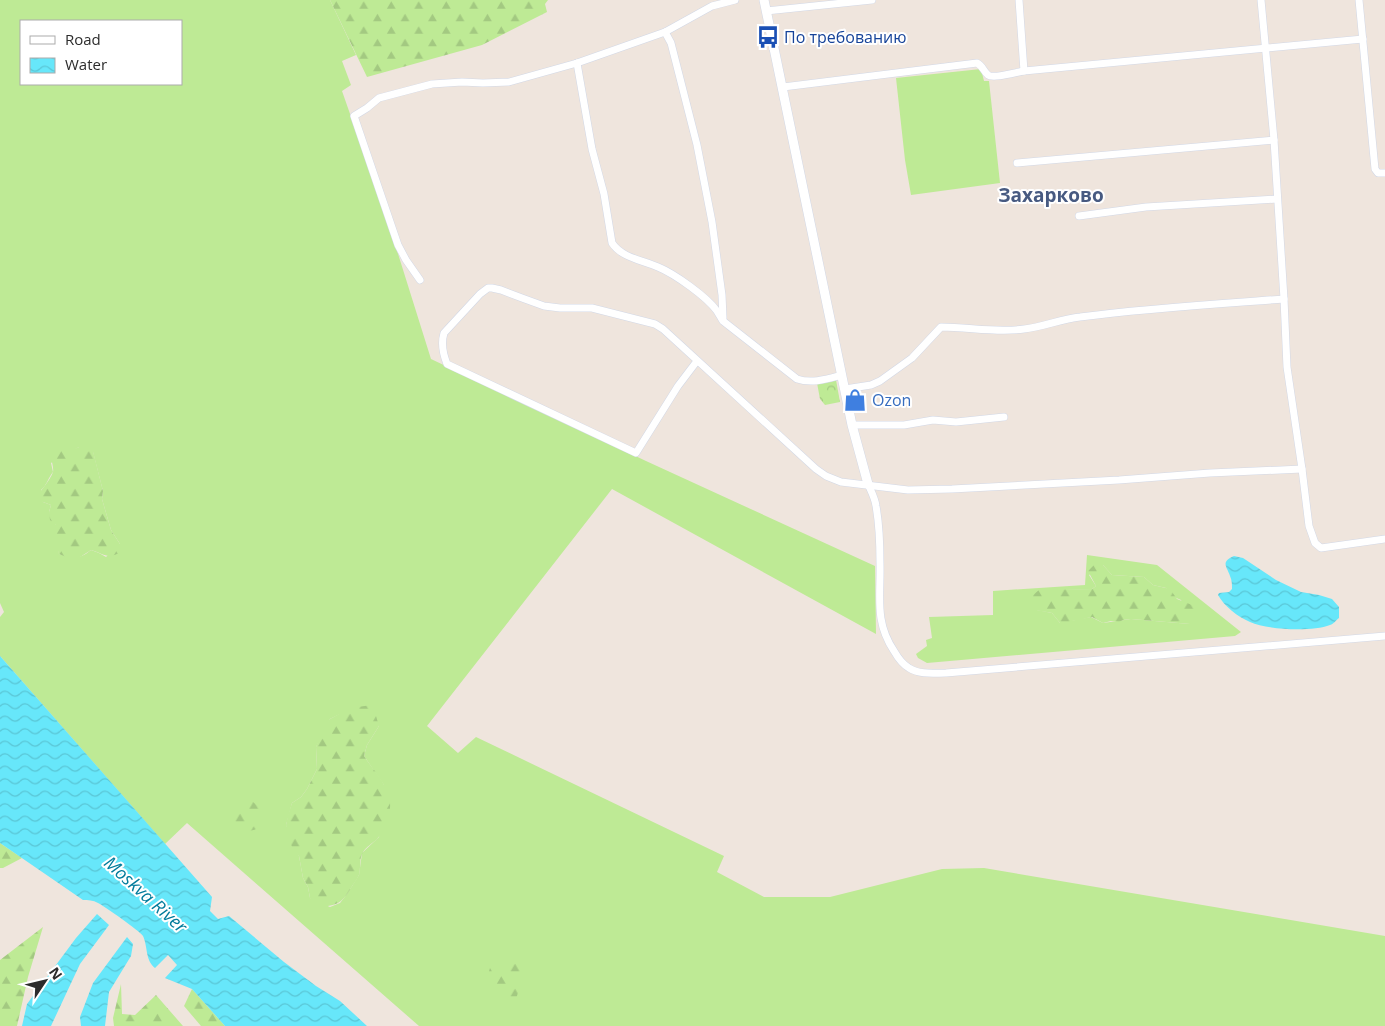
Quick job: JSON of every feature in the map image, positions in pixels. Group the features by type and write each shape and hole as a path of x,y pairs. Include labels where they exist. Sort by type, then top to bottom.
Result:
{"street":[{"path":"420,280 406,260 398,244 354,116 380,98 432,84 509,82 577,63 665,32 712,6 734,0"},
{"path":"764,0 852,425 876,506 880,561 879,607 881,625 889,644 902,662 918,672 956,672 1385,636"},
{"path":"766,11 872,0"},
{"path":"1019,0 1024,71"},
{"path":"1261,0 1274,140 1287,367 1302,469 1308,526 1315,543 1321,548 1385,539"},
{"path":"1359,0 1375,169 1378,173 1385,173"},
{"path":"665,32 671,43 697,145 712,222 722,295 723,321"},
{"path":"782,87 977,63 992,77 1024,71 1363,39"},
{"path":"577,63 592,148 604,194 612,243 616,249 622,254 659,267 676,276 717,310 723,321 797,379 817,381 842,375"},
{"path":"1017,163 1274,140"},
{"path":"1079,216 1146,207 1277,199"},
{"path":"697,361 678,386 636,453 447,364 443,355 442,339 444,333 472,302 488,288 501,290 544,306 592,308 655,324 663,329 826,476 841,482 908,490 952,489 1302,469"},
{"path":"845,389 871,385 880,381 912,358 941,327 1024,330 1078,317 1172,307 1284,299"},
{"path":"852,425 904,425 934,420 948,422 1004,417"}],"green space":[{"path":"0,0 330,0 356,55 342,61 351,85 342,91 389,225 431,359 646,461 875,566 876,634 612,489 427,726 458,753 476,737 724,856 717,872 764,897 830,897 942,869 984,868 1385,936 1385,1026 419,1026 187,823 165,844 0,656 0,617 4,612 0,603","holes":["79,447 93,452 103,491 102,499 111,530 120,544 106,557 91,550 75,557 59,554 56,525 49,512 51,505 43,502 41,490 53,472 51,463","340,714 379,726 367,745 364,756 384,785 379,837 362,853 359,875 347,894 340,903 330,907 310,898 308,887 303,878 299,856 286,825 292,803 301,797 307,789 317,769 316,747 330,719"]},
{"path":"330,0 548,0 545,4 547,12 482,45 367,77"},
{"path":"981,69 984,81 989,81 1000,183 911,195 905,160 896,78"},
{"path":"836,380 840,402 825,405 820,399 817,383"},
{"path":"87,445 93,451 103,491 102,499 111,530 120,544 121,552 109,556 91,550 77,559 59,554 53,533 56,525 50,520 49,512 51,505 37,497 53,472 51,455 61,449 72,450"},
{"path":"1087,555 1157,565 1241,632 1235,636 927,663 918,658 916,654 927,646 926,640 932,638 929,617 993,615 993,591 1085,585","holes":["1103,565 1112,575 1144,577 1153,585 1166,588 1174,597 1181,600 1190,624 1131,619 1103,623 1091,617 1060,623 1052,613 1037,610 1039,591 1092,589 1096,586 1089,575"]},
{"path":"1099,563 1112,575 1144,577 1153,585 1170,589 1177,599 1192,605 1199,616 1197,620 1190,624 1131,619 1103,623 1092,617 1072,621 1064,625 1052,613 1039,611 1034,608 1033,595 1039,590 1092,589 1096,586 1088,571 1095,564"},
{"path":"372,705 379,726 367,745 364,756 387,791 390,803 388,817 380,835 363,852 359,875 344,898 337,904 316,907 310,898 308,887 303,878 299,856 292,847 288,837 286,825 288,815 292,803 301,797 307,789 317,769 316,747 323,727 330,719 350,708"},
{"path":"241,797 252,801 260,808 261,819 257,829 246,832 236,827 230,817 233,804"},
{"path":"0,843 22,858 0,868"},
{"path":"43,927 28,977 17,1026 0,1026 0,960"},
{"path":"510,959 520,968 522,982 516,999 505,1001 492,992 488,979 490,968"},
{"path":"121,984 122,1014 135,1015 156,995 183,1026 114,1026 113,1018"},
{"path":"192,989 225,1026 201,1026 184,1006"}],"water":[{"path":"1234,556 1243,558 1276,580 1301,592 1332,599 1339,607 1339,618 1330,625 1302,629 1268,627 1258,625 1241,617 1232,611 1218,595 1219,593 1229,592 1232,589 1226,563 1227,560"},
{"name":"Moskva River","path":"0,656 212,897 210,911 218,919 229,916 284,962 340,1001 367,1026 225,1026 192,989 165,978 177,965 168,955 155,968 148,957 145,940 136,929 98,903 83,900 0,843"},
{"path":"97,914 109,925 80,964 51,1026 22,1026 27,1004 76,938"},
{"path":"127,937 133,944 131,956 109,992 105,1026 81,1026 80,1017 93,983"}],"place":[{"name":"По требованию","path":"768,37"},
{"name":"Ozon","path":"855,400"}],"district":[{"name":"Захарково","path":"1051,195"}]}
